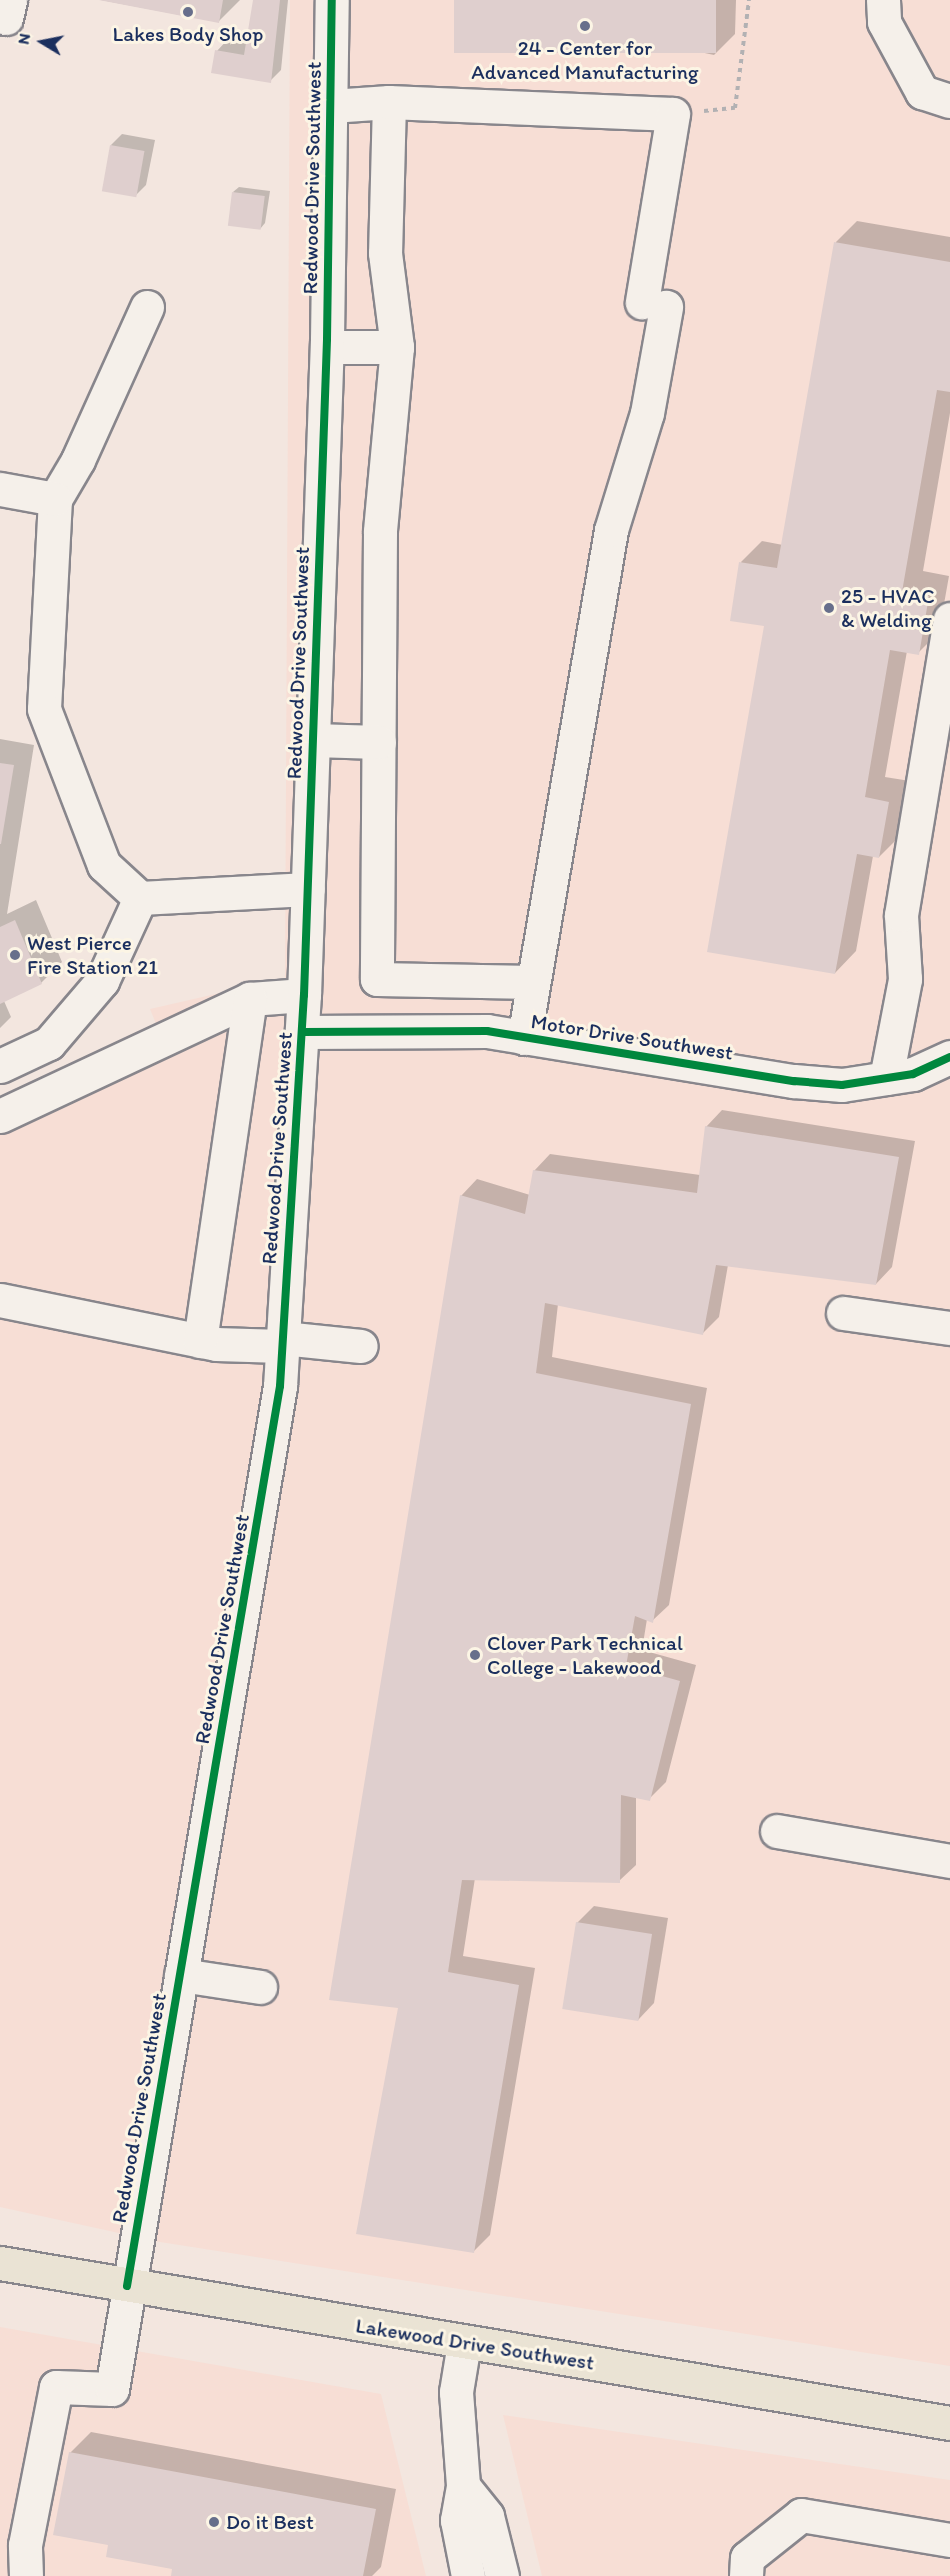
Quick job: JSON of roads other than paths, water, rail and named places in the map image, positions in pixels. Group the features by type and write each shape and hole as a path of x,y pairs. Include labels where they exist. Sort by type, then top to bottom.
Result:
{"main road":[{"name":"Lakewood Drive Southwest","path":"0,2263 464,2343 950,2423"}],"street":[{"name":"Redwood Drive Southwest","path":"26,2576 24,2545 56,2387 112,2389 127,2286 261,1508 283,1342 303,1032 327,347 332,0"},
{"path":"883,0 884,22 922,92 950,101"},
{"path":"389,102 385,253 397,347 380,532 377,979 533,982"},
{"path":"331,106 389,102 673,114 654,305 647,413 611,530 524,1038"},
{"path":"147,307 78,460 55,499 44,709 104,865 140,898 308,889"},
{"path":"327,347 397,347"},
{"path":"0,489 55,499"},
{"path":"886,1078 905,979 901,915 950,619"},
{"path":"313,740 379,742"},
{"path":"0,1066 49,1043 102,981 140,898"},
{"path":"0,1116 250,999 304,995"},
{"path":"200,1341 250,999"},
{"name":"Motor Drive Southwest","path":"303,1032 476,1031 794,1081 842,1085 913,1074 950,1057"},
{"path":"0,1300 200,1341 361,1346"},
{"path":"843,1313 950,1328"},
{"path":"777,1831 950,1861"},
{"path":"181,1975 260,1987"},
{"path":"464,2343 456,2392 463,2486 457,2520 468,2576"},
{"path":"463,2486 487,2516 502,2576"},
{"path":"743,2574 747,2558 801,2515 950,2540"}],"place":[{"name":"Lakes Body Shop","path":"188,12"},
{"name":"24 - Center for Advanced Manufacturing","path":"585,26"},
{"name":"25 - HVAC & Welding","path":"829,608"},
{"name":"West Pierce Fire Station 21","path":"15,955"},
{"name":"Clover Park Technical College - Lakewood","path":"475,1655"},
{"name":"Do it Best","path":"214,2522"}]}
